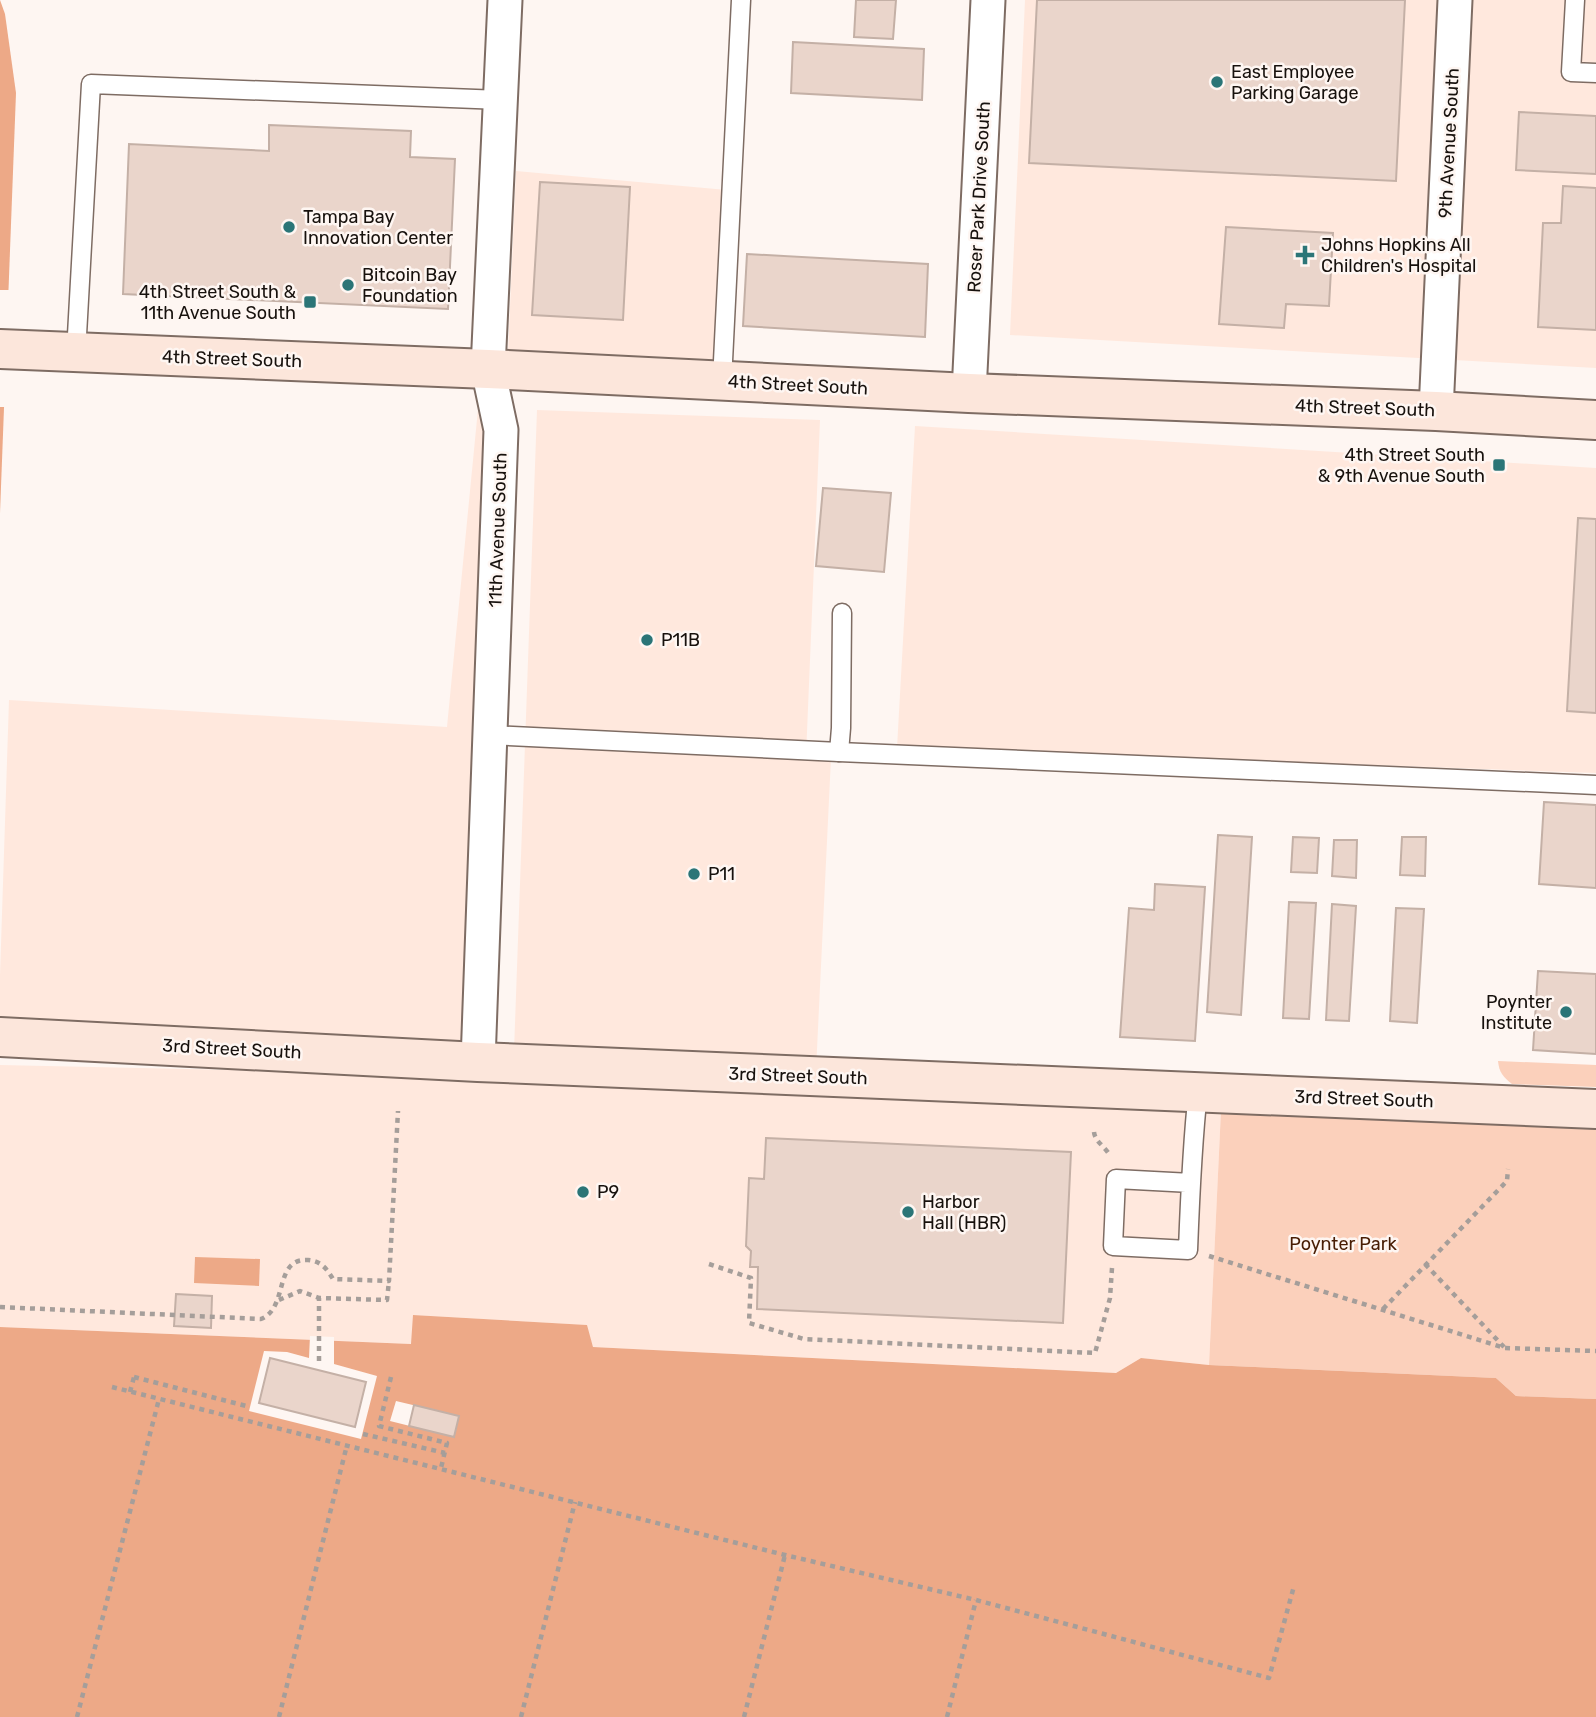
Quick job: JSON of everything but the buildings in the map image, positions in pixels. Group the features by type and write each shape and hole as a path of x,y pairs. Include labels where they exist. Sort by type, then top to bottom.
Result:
{"street":[{"name":"11th Avenue South","path":"478,1062 501,430 488,369 505,0"},
{"name":"Roser Park Drive South","path":"969,393 988,0"},
{"name":"9th Avenue South","path":"1436,411 1455,0"},
{"name":"4th Street South","path":"13,350 1596,420"},
{"name":"3rd Street South","path":"0,1037 478,1062 1596,1109"}],"lane":[{"path":"722,381 741,0"},
{"path":"1575,0 1571,72 1596,73"},
{"path":"76,352 90,84 501,100"},
{"path":"839,752 842,613"},
{"path":"490,736 1596,785"},
{"path":"1191,1183 1116,1179 1113,1246 1188,1250 1191,1183 1193,1136 1198,1092"}],"path":[{"path":"278,1301 300,1291 319,1297 387,1300 398,1111"},
{"path":"1383,1309 1507,1181 1508,1170"},
{"path":"709,1264 751,1278 749,1323 804,1339 1095,1353 1110,1298 1113,1246"},
{"path":"1188,1250 1505,1348 1596,1351"},
{"path":"0,1307 261,1319 268,1317 274,1310 284,1275 299,1261 320,1263 333,1279 389,1281"},
{"path":"1425,1264 1505,1348"},
{"path":"319,1297 319,1361"},
{"path":"130,1392 134,1377 250,1407"},
{"path":"391,1377 379,1426 447,1443 441,1468"},
{"path":"112,1387 976,1600 1269,1678 1294,1586"},
{"path":"214,1412 217,1398"},
{"path":"77,1717 159,1399"},
{"path":"363,1434 445,1453"},
{"path":"279,1717 347,1445"},
{"path":"521,1717 575,1502"},
{"path":"744,1717 785,1555"},
{"path":"947,1717 976,1600"}],"shaded area":[{"path":"0,0 5,14 16,93 0,513"},
{"name":"Johns Hopkins All Children's Hospital","path":"1025,0 1596,0 1596,368 1010,335"},
{"path":"516,171 738,191 731,365 508,353"},
{"path":"478,409 483,431 461,1045 0,1021 9,700 447,727"},
{"path":"537,410 820,420 806,756 831,758 815,1091 1221,1110 1209,1365 1141,1358 1116,1373 593,1347 586,1325 414,1315 412,1344 0,1327 0,1065 425,1074 513,1079"},
{"path":"915,426 1596,468 1596,773 897,748"},
{"path":"195,1257 260,1259 259,1286 194,1283"},
{"path":"413,1315 587,1325 593,1347 1116,1373 1141,1358 1209,1365 1496,1378 1516,1396 1596,1399 1596,1717 0,1717 0,1327 411,1344"}],"green space":[{"path":"1498,1061 1596,1065 1596,1087 1512,1084 1502,1074"},
{"name":"Poynter Park","path":"1221,1110 1596,1129 1596,1399 1516,1396 1496,1378 1209,1365"}],"pier":[{"path":"0,290 12,290 7,407 0,407"},
{"path":"310,1336 334,1337 334,1364 377,1376 361,1439 249,1411 264,1351 287,1352 309,1358"},
{"path":"396,1401 459,1416 454,1437 390,1421"}],"place":[{"name":"East Employee Parking Garage","path":"1217,82"},
{"name":"Tampa Bay Innovation Center","path":"289,227"},
{"name":"Johns Hopkins All Children's Hospital","path":"1305,255"},
{"name":"Bitcoin Bay Foundation","path":"348,285"},
{"name":"4th Street South & 11th Avenue South","path":"310,302"},
{"name":"4th Street South & 9th Avenue South","path":"1499,465"},
{"name":"P11B","path":"647,640"},
{"name":"P11","path":"694,874"},
{"name":"Poynter Institute","path":"1566,1012"},
{"name":"P9","path":"583,1192"},
{"name":"Harbor Hall (HBR)","path":"908,1212"}]}
